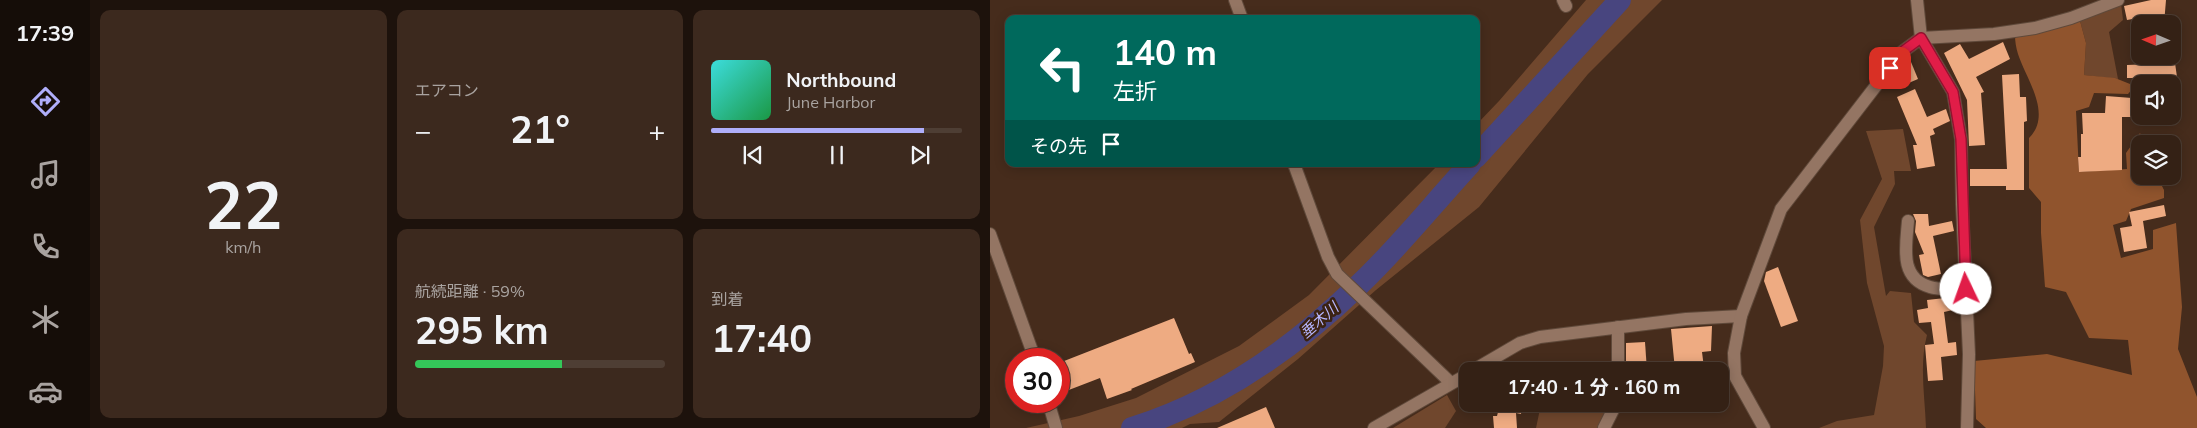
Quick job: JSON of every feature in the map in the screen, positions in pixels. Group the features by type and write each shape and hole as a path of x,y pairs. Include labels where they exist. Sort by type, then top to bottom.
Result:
{"street":[{"path":"1235,0 1241,15"},
{"path":"1917,0 1921,38 1953,92 1961,139 1969,354 1966,428"},
{"path":"1764,428 1735,376 1734,353 1741,316 1781,209 1902,52 1921,38 1994,34 2035,28 2071,18 2118,0"},
{"path":"1295,167 1328,257 1337,274 1451,383"},
{"path":"1908,221 1906,253 1909,271 1915,281 1947,290 1967,306"},
{"path":"990,234 1031,348"},
{"path":"1487,362 1520,343 1540,338 1686,319 1741,316"},
{"path":"1618,327 1618,362"},
{"path":"1374,428 1459,379"},
{"path":"1604,428 1612,412"}],"shaded area":[{"path":"1586,0 1662,0 1588,74 1479,207 1376,290 1298,359 1219,422 1190,424 1182,428 1026,428 1079,416 1136,398 1239,346 1309,295 1436,167 1480,167 1480,121"},
{"path":"2121,3 2123,20 2109,32 2118,79 2084,75 2086,43 2080,21"},
{"path":"2080,21 2086,43 2084,75 2115,78 2131,84 2131,91 2128,94 2094,93 2089,107 2076,111 2079,172 2127,169 2126,153 2131,146 2131,185 2162,185 2164,190 2164,198 2131,209 2126,221 2113,225 2121,258 2153,249 2153,230 2176,223 2182,307 2178,349 2197,397 2197,428 1986,428 1976,419 1974,361 2047,354 2132,375 2128,340 2089,338 2066,292 2045,287 2041,202 2029,188 2029,138 2036,129 2039,118 2038,107 2018,54 2015,35"},
{"path":"1903,129 1911,171 1894,171 1895,184 1874,227 1886,296 1890,291 1911,293 1914,322 1927,335 1923,358 1926,428 1819,428 1837,421 1874,415 1883,366 1884,346 1867,283 1860,220 1882,179 1866,131"},
{"path":"1447,395 1456,411 1445,428 1393,428"},
{"path":"1539,412 1609,412 1604,428 1536,428"}],"building":[{"path":"2151,0 2166,0 2165,15 2131,15 2131,19 2127,20 2124,6"},
{"path":"2003,42 2010,59 1976,77 1984,92 1981,93 1985,145 1969,146 1967,100 1944,53 1960,44 1969,59"},
{"path":"1911,62 1918,79 1904,85 1898,71 1901,67"},
{"path":"2127,65 2175,65 2177,75 2131,75 2131,78 2127,78"},
{"path":"2019,74 2020,97 2026,97 2027,121 2024,122 2024,190 2006,190 2006,186 1970,186 1970,169 2007,169 2002,75"},
{"path":"1915,89 1927,117 1946,109 1950,121 1933,129 1935,134 1930,136 1935,166 1917,169 1913,145 1917,145 1897,97"},
{"path":"2106,96 2131,98 2131,117 2122,117 2122,170 2079,172 2078,157 2081,157 2081,134 2083,134 2082,113 2105,113"},
{"path":"2164,205 2166,216 2143,221 2147,248 2124,252 2120,228 2132,226 2129,212"},
{"path":"1913,214 1928,214 1929,226 1952,221 1954,231 1933,236 1941,274 1928,277 1923,275 1919,255 1924,254 1915,232 1916,221"},
{"path":"1778,267 1798,321 1781,327 1764,281 1766,272"},
{"path":"1945,298 1952,304 1953,310 1944,312 1948,343 1956,342 1957,355 1941,357 1943,380 1928,381 1925,345 1934,344 1931,322 1919,323 1917,310 1928,308 1927,300"},
{"path":"1174,318 1189,354 1191,353 1195,362 1107,399 1100,378 1070,390 1070,359"},
{"path":"1712,326 1711,351 1702,352 1703,362 1674,362 1671,329"},
{"path":"1645,342 1646,362 1626,362 1626,343"},
{"path":"1266,407 1275,428 1217,428"},
{"path":"1498,412 1521,412 1521,414 1516,413 1517,428 1494,428 1493,416 1497,416"}],"waterway":[{"name":"垂木川","path":"1480,153 1620,0"},
{"name":"垂木川","path":"1132,428 1164,417 1225,387 1254,370 1309,329 1374,270 1467,167"}],"route":[{"path":"1890,68 1902,52 1921,38 1953,92 1961,139 1966,289"}]}
